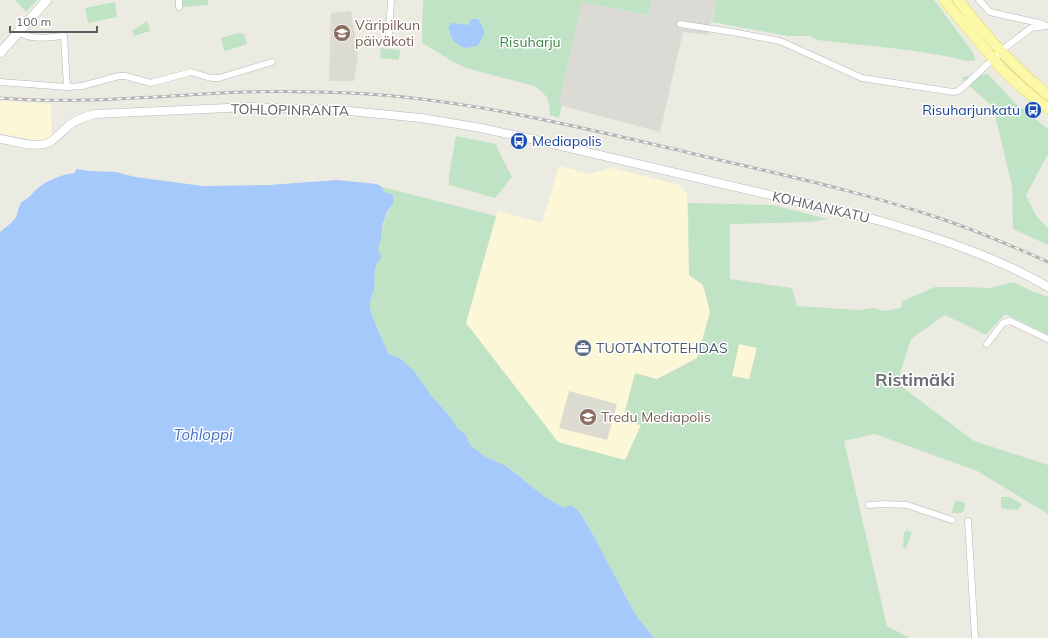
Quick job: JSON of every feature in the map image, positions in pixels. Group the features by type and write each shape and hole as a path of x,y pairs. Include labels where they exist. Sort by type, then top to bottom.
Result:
{"main road":[{"path":"0,54 47,0"},
{"path":"944,0 992,59 1021,87 1048,109"},
{"path":"958,0 1001,52 1021,73 1048,95"}],"street":[{"path":"389,34 391,0"},
{"path":"979,0 990,12 1048,26"},
{"path":"680,24 780,41 862,78 953,92 962,88 992,59 1031,28 1048,26"},
{"path":"19,32 24,36 32,38 64,36 68,87"},
{"path":"0,82 68,87 82,86 119,76 125,76 151,83 191,72 211,78 219,78 272,62"},
{"name":"TOHLOPINRANTA","path":"0,139 33,144 46,143 55,138 71,124 95,114 256,107 338,110 421,118 481,128 585,152"},
{"name":"KOHMANKATU","path":"585,152 884,222 927,235 977,254 1016,270 1048,287"},
{"path":"987,344 1006,321 1010,321 1048,339"},
{"path":"868,505 907,505 952,520"},
{"path":"968,521 975,638"}],"shaded area":[{"path":"651,0 717,0 708,35 683,32 660,132 559,105 582,2 647,15"},
{"name":"Väripilkun päiväkoti","path":"351,11 358,54 354,81 329,81 331,13"},
{"path":"0,101 51,104 52,144 0,133"},
{"name":"Mediapolis","path":"559,166 590,174 611,168 679,185 687,194 689,275 763,319 740,422 662,496 558,442 466,323 498,211 542,223"},
{"name":"Tredu Mediapolis","path":"569,391 617,404 607,440 559,428"}],"green space":[{"path":"15,0 37,0 26,12"},
{"path":"181,0 208,0 208,4 182,7"},
{"name":"Risuharju","path":"423,0 651,0 648,15 582,2 559,104 562,105 559,118 550,115 547,98 534,86 466,68 422,43"},
{"path":"717,0 934,0 972,51 975,60 971,61 913,51 817,40 809,36 787,36 712,22"},
{"path":"115,2 117,17 88,23 85,8"},
{"path":"147,21 150,31 134,36 132,31"},
{"path":"239,33 244,34 247,44 226,51 224,50 221,38"},
{"path":"381,48 400,50 399,60 380,58"},
{"path":"988,74 1015,103 1048,129 1048,154 1026,195 1035,214 1048,229 1048,245 1013,229 1012,186 993,107 963,80 962,77"},
{"path":"456,136 496,144 512,177 495,198 449,185 449,175"},
{"path":"382,187 496,216 466,323 558,442 625,460 641,425 622,422 635,373 657,379 697,358 710,312 703,285 689,275 688,203 773,205 828,219 810,222 730,224 730,279 792,288 797,306 859,310 874,308 883,311 901,308 902,301 935,287 990,288 1014,282 1029,290 1048,297 1048,335 1005,314 986,335 945,315 911,339 897,383 974,441 1048,465 1048,514 977,471 875,434 844,441 887,626 910,638 654,638 635,614 591,531 578,510 564,508 545,497 506,466 486,457 471,446 465,434 457,428 452,419 430,394 415,372 400,358 389,354 370,309 370,301 374,289 375,269 382,257 378,249 383,226 393,204","holes":["739,344 757,348 749,379 732,376"]},
{"path":"1001,497 1010,497 1022,504 1018,510 1004,509 1001,507"},
{"path":"956,500 965,503 964,511 961,513 951,513"},
{"path":"906,530 912,532 906,549 903,547 904,533"}],"water":[{"path":"471,19 478,19 484,33 477,46 464,48 453,41 448,27 452,23 468,25"},
{"name":"Tohloppi","path":"76,169 116,172 135,177 203,186 269,185 337,180 377,184 382,187 384,192 393,195 393,204 387,212 382,227 378,249 382,257 376,265 374,289 370,301 370,309 389,354 400,358 415,372 430,394 452,419 457,428 465,434 471,446 486,457 506,466 545,497 564,508 571,505 578,510 591,531 635,614 654,638 0,638 0,232 16,217 21,203 35,190 57,177 75,173"}],"railway":[{"path":"0,98 28,100 83,100 236,92 318,92 350,93 433,100 556,122 806,180 933,216 1005,243 1048,262"}],"place":[{"name":"Väripilkun päiväkoti","path":"342,33"},
{"name":"Risuharjunkatu","path":"1033,110"},
{"name":"Mediapolis","path":"519,141"},
{"name":"TUOTANTOTEHDAS","path":"583,348"},
{"name":"Tredu Mediapolis","path":"588,417"}],"district":[{"name":"Ristimäki","path":"915,380"}]}
